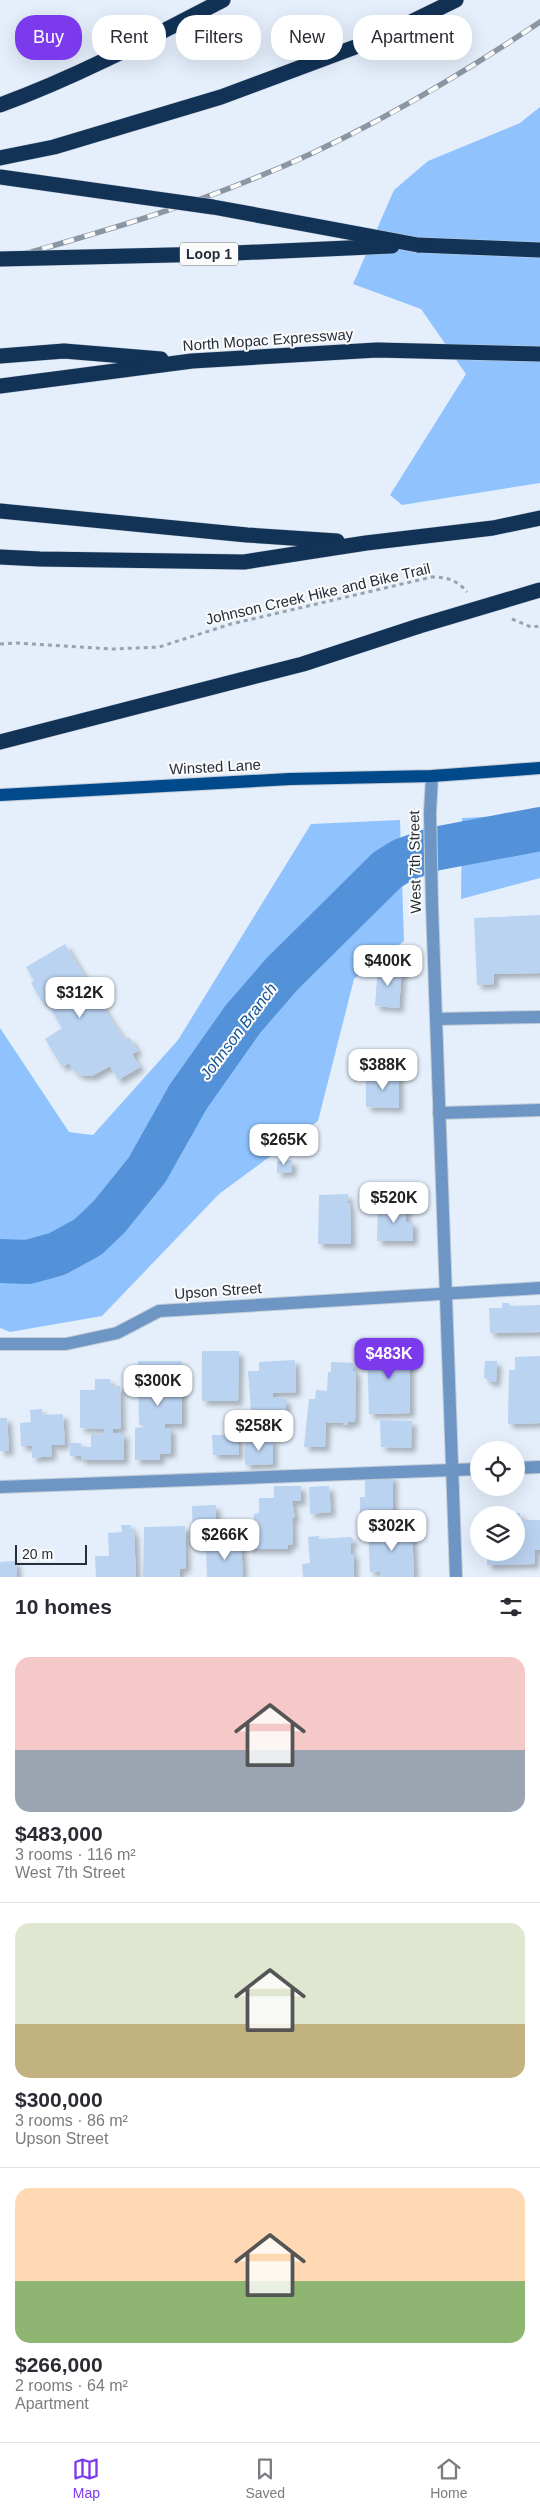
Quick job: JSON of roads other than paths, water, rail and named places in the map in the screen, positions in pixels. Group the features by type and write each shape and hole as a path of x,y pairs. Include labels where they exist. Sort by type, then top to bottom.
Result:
{"highway":[{"path":"0,105 25,96 135,46 223,0"},
{"path":"0,158 54,147 221,97 374,40 456,0"},
{"path":"0,178 213,207 418,245"},
{"name":"Loop 1","path":"0,259 214,254 418,245 540,250"},
{"name":"North Mopac Expressway","path":"0,386 192,362 376,350 540,354"},
{"path":"0,356 64,351 192,362"},
{"path":"0,511 247,535 366,543"},
{"path":"0,556 40,559 244,562 366,543 493,528 540,518"},
{"path":"0,742 303,664 419,626 540,590"}],"main road":[{"name":"Winsted Lane","path":"0,795 290,779 432,776 540,768"}],"street":[{"name":"West 7th Street","path":"432,776 430,813 432,906 456,1577"},
{"path":"436,1019 540,1016"},
{"path":"439,1113 540,1110"},
{"name":"Upson Street","path":"0,1344 66,1344 117,1333 159,1311 445,1292 540,1288"},
{"path":"525,1468 540,1467"},
{"path":"0,1487 470,1469"}],"waterway":[{"name":"Johnson Branch","path":"0,1261 28,1262 57,1254 88,1237 109,1217 147,1170 188,1097 243,1019 282,974 387,870 403,860 434,849 540,829"}],"railway":[{"path":"0,261 161,213 292,162 401,108 472,66 540,22"}]}
